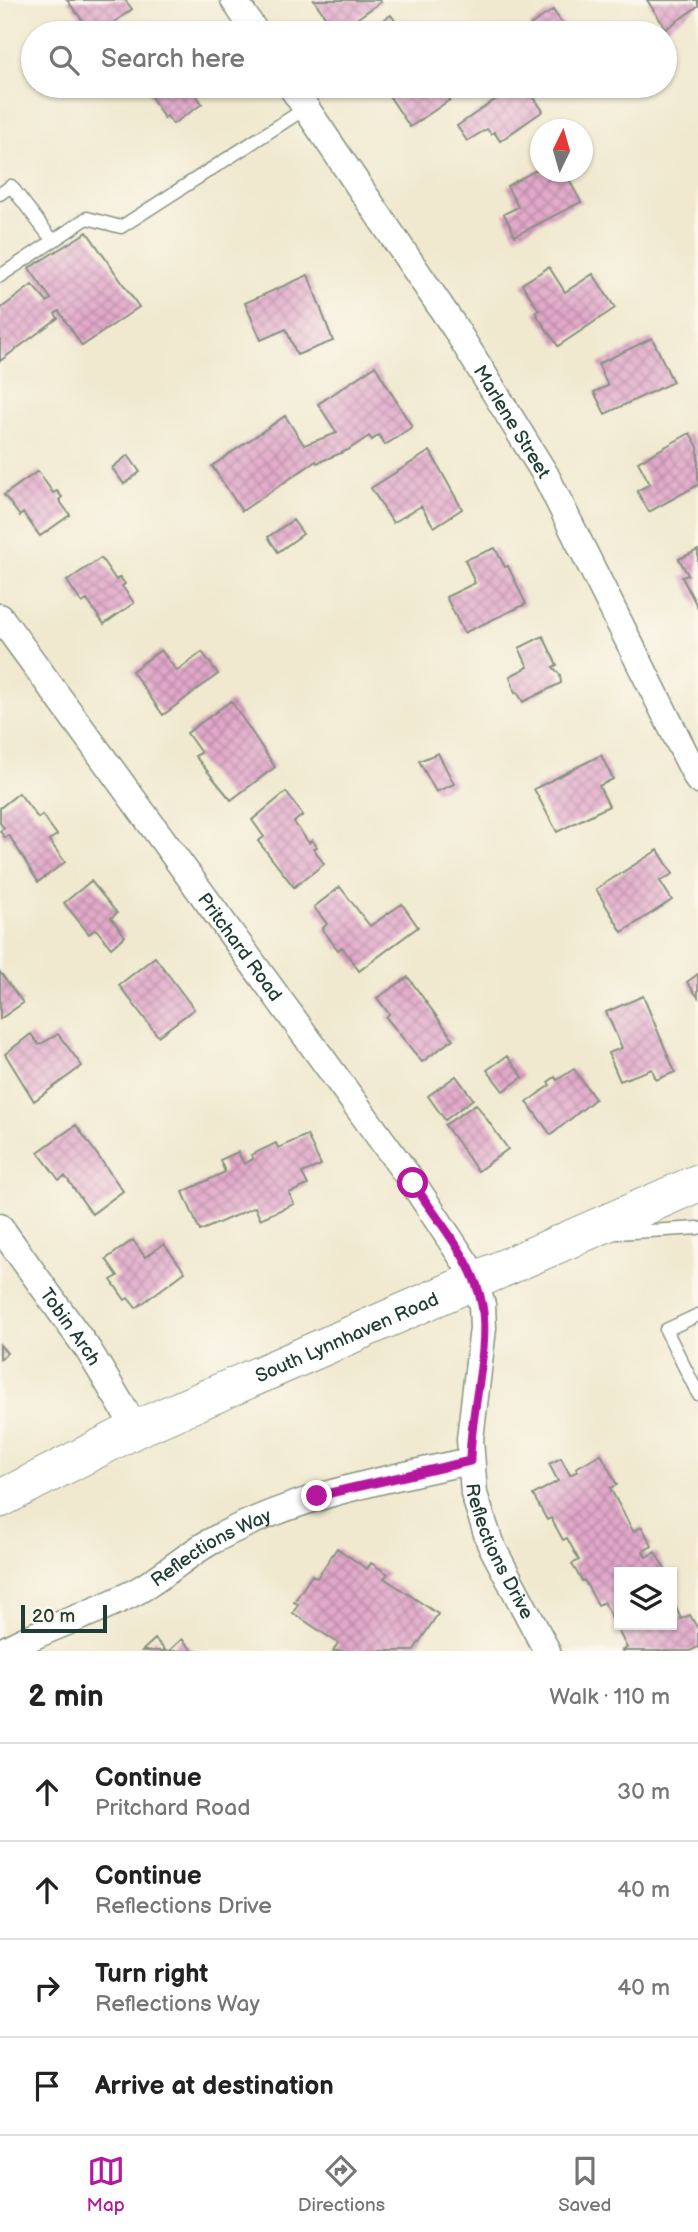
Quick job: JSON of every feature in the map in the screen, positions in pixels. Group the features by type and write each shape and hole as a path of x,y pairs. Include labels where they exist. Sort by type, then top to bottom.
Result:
{"street":[{"path":"234,0 248,21"},
{"name":"Marlene Street","path":"299,98 455,328 545,474 698,780"},
{"name":"Pritchard Road","path":"0,617 413,1183 474,1279"},
{"name":"South Lynnhaven Road","path":"0,1499 136,1429 698,1183"},
{"name":"Tobin Arch","path":"0,1227 89,1351 136,1429"},
{"name":"Reflections Drive","path":"474,1279 482,1305 483,1328 470,1461 474,1494 490,1543 547,1651"},
{"name":"Reflections Way","path":"2,1651 72,1623 141,1589 209,1543 268,1514 317,1496 470,1461"}],"lane":[{"path":"0,276 87,218 121,227 306,108"},
{"path":"0,194 11,186 53,241"},
{"path":"575,1237 698,1228"},
{"path":"698,1315 666,1330 698,1394"}],"building":[{"path":"67,0 125,0 132,9 116,21 83,21"},
{"path":"314,0 381,2 353,21 328,21"},
{"path":"647,0 698,0 698,6 677,21 661,21"},
{"path":"553,10 561,21 536,21"},
{"path":"391,15 395,21 381,21"},
{"path":"152,98 198,98 202,104 173,124 167,116 164,118"},
{"path":"391,98 452,98 410,127"},
{"path":"498,98 534,98 543,111 500,141 494,132 491,134 487,129 467,141 457,126"},
{"path":"530,173 530,182 570,182 581,202 515,236 504,214 518,207 507,186"},
{"path":"87,232 139,307 82,346 59,311 55,314 58,318 0,361 0,309 32,285 47,302 51,299 29,268"},
{"path":"549,267 565,292 593,274 615,308 558,346 535,312 539,310 522,284"},
{"path":"308,275 333,341 297,355 286,329 261,340 245,303"},
{"path":"652,338 673,382 605,414 594,392 608,386 598,364"},
{"path":"375,366 412,427 385,445 379,435 372,440 369,436 348,450 317,463 316,461 242,511 212,466 285,416 304,445 337,433 318,404"},
{"path":"690,433 698,447 698,485 649,512 637,491 650,484 638,462"},
{"path":"430,451 462,509 434,527 421,506 393,523 371,488"},
{"path":"128,455 140,472 124,484 112,468"},
{"path":"38,471 53,493 57,491 62,497 59,500 70,515 40,536 23,513 20,516 4,495"},
{"path":"293,520 303,534 278,552 268,537"},
{"path":"495,548 505,567 508,566 526,604 464,633 446,597 475,583 465,560"},
{"path":"698,550 698,608 682,577 688,575 679,559"},
{"path":"101,558 116,580 120,577 125,584 122,586 134,603 104,624 87,600 82,603 67,581"},
{"path":"543,636 557,665 553,667 560,675 561,683 523,702 517,692 515,693 510,676 528,667 519,648"},
{"path":"161,650 177,671 202,652 218,674 163,715 132,671"},
{"path":"231,701 275,767 231,800 195,756 201,753 187,733"},
{"path":"438,753 454,784 436,792 419,761"},
{"path":"601,755 613,779 599,786 609,806 557,832 534,789"},
{"path":"286,792 303,815 294,822 309,843 312,840 317,847 314,849 324,864 294,887 258,841 264,837 252,820"},
{"path":"19,793 38,818 42,815 57,835 49,840 65,862 38,882 9,835 5,838 0,831 4,828 0,823 0,808"},
{"path":"658,850 673,874 660,881 672,900 622,932 596,889"},
{"path":"91,881 117,913 111,918 125,936 111,948 96,929 89,934 64,903"},
{"path":"340,887 370,926 402,904 418,927 359,971 342,947 338,950 322,929 327,924 314,907"},
{"path":"155,957 194,1009 158,1036 119,985"},
{"path":"0,972 23,1003 0,1019"},
{"path":"698,974 698,997 687,982"},
{"path":"408,977 453,1039 422,1062 386,1017 389,1014 377,998"},
{"path":"643,996 675,1072 656,1080 652,1069 620,1081 608,1053 622,1048 606,1012"},
{"path":"31,1034 39,1045 58,1034 82,1066 34,1101 5,1054"},
{"path":"507,1056 523,1077 503,1091 487,1070"},
{"path":"574,1069 595,1099 551,1135 527,1102 550,1085 548,1082 555,1077 557,1080"},
{"path":"456,1076 473,1099 445,1120 428,1096"},
{"path":"476,1104 508,1149 478,1171 445,1125"},
{"path":"76,1125 123,1191 92,1214 65,1176 59,1180 38,1152"},
{"path":"307,1135 321,1165 302,1173 308,1185 289,1193 294,1204 260,1219 255,1207 200,1231 183,1192 225,1172 220,1160 238,1152 244,1164 253,1159 251,1155 276,1143 278,1148"},
{"path":"133,1240 145,1257 164,1244 185,1272 136,1308 128,1298 125,1300 111,1280 118,1276 106,1259"},
{"path":"0,1345 7,1353 0,1359"},
{"path":"601,1454 617,1485 610,1488 633,1531 642,1527 652,1546 643,1551 646,1557 655,1552 664,1567 614,1567 614,1622 604,1602 598,1605 572,1564 579,1560 567,1538 563,1540 551,1518 547,1520 533,1495 558,1481 549,1464 561,1458 570,1475 578,1471 576,1468"},
{"path":"337,1548 367,1569 371,1563 388,1574 384,1578 438,1614 413,1651 333,1651 338,1643 293,1613 298,1604 294,1602 312,1575 317,1578"},
{"path":"677,1610 681,1619 690,1615 698,1629 698,1647 690,1651 621,1651 627,1648 618,1630 677,1630"},
{"path":"155,1639 166,1651 142,1651"},
{"path":"182,1639 193,1651 169,1651"}],"route":[{"path":"317,1496 470,1461 470,1438 483,1328 482,1305 471,1271 413,1183"}]}
